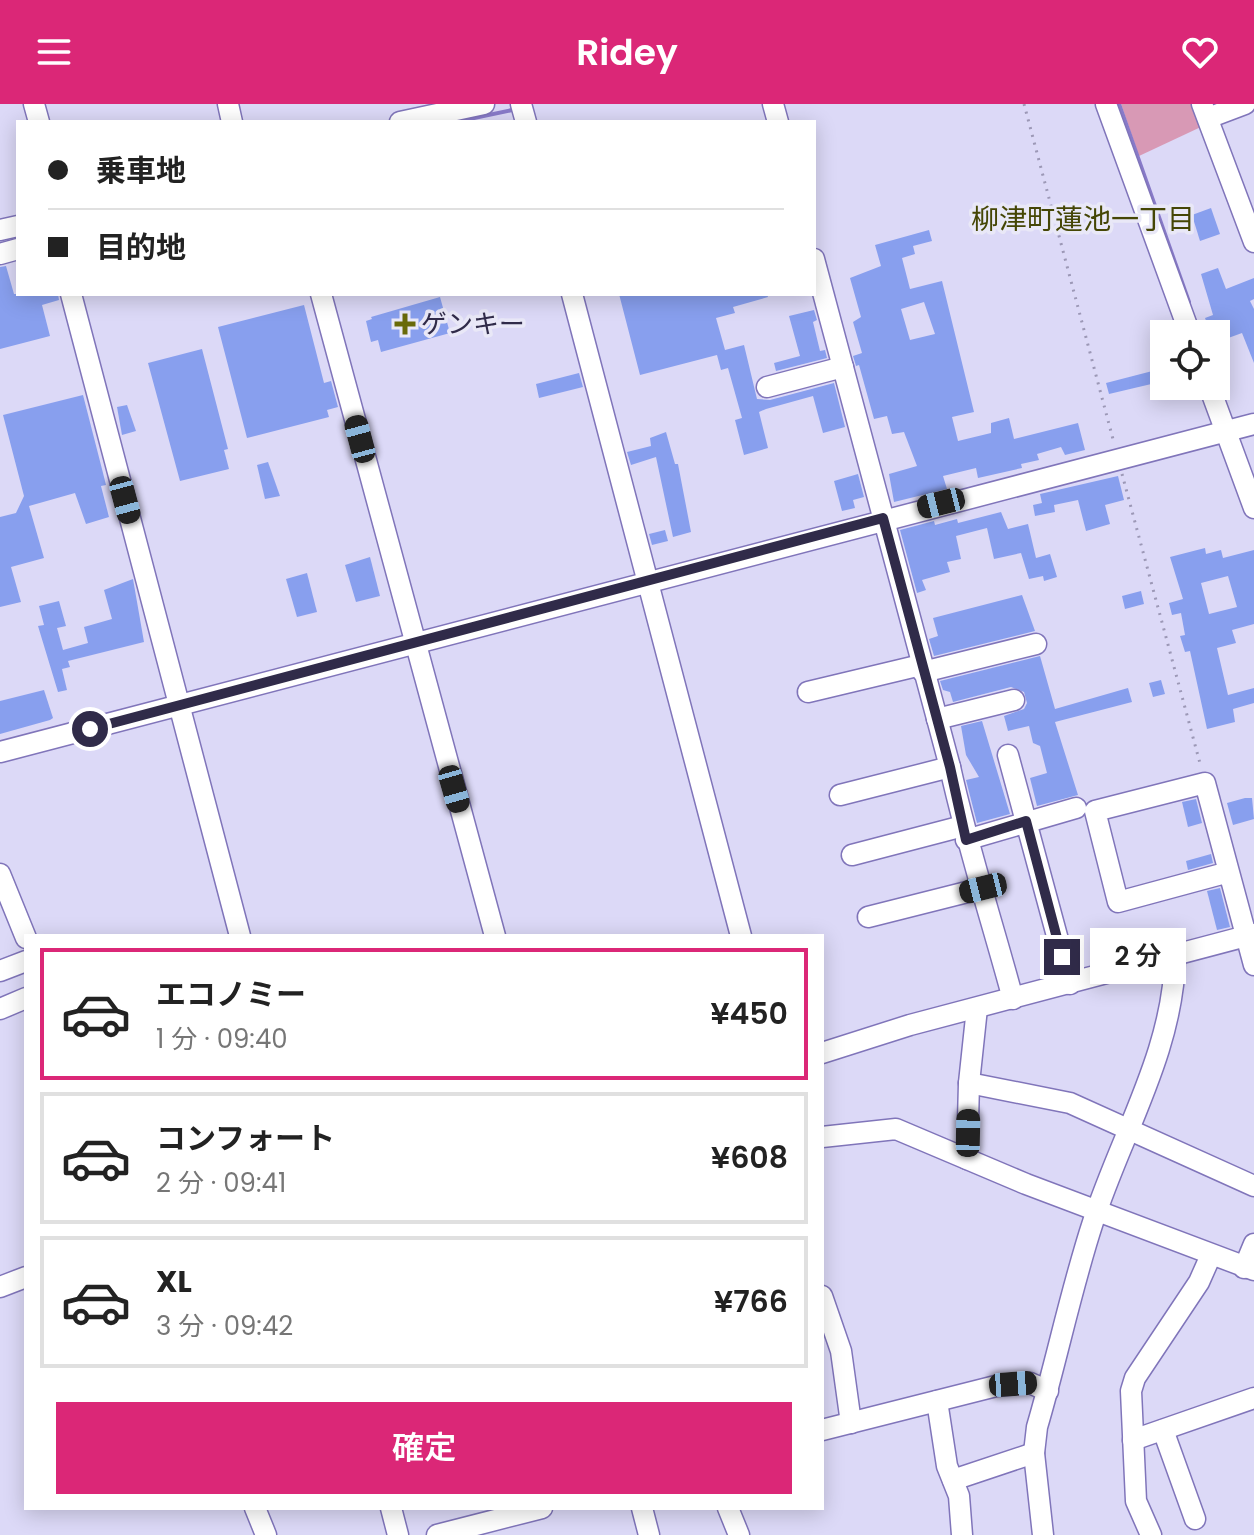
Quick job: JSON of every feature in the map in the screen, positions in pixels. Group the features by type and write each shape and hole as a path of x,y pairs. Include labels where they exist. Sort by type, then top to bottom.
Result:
{"street":[{"path":"412,114 484,104"},
{"path":"1106,104 1185,320"},
{"path":"1245,104 1205,111 1254,242"},
{"path":"816,266 950,767 964,833 983,888 1013,999"},
{"path":"72,296 239,934"},
{"path":"322,296 494,934"},
{"path":"573,296 740,934"},
{"path":"767,387 843,367"},
{"path":"1214,400 1254,508"},
{"path":"0,752 883,518 1254,424"},
{"path":"808,692 1036,644"},
{"path":"937,719 1014,700"},
{"path":"1008,755 1070,984"},
{"path":"840,795 950,767"},
{"path":"1229,872 1118,902 1095,811 1205,783 1250,935 1254,965"},
{"path":"852,855 1026,821 1076,808"},
{"path":"0,874 24,934"},
{"path":"868,917 983,888"},
{"path":"824,1052 1250,935"},
{"path":"1043,1535 1034,1453 1037,1427 1097,1209 1130,1132 1158,1046 1175,956"},
{"path":"0,971 24,962"},
{"path":"0,1009 24,999"},
{"path":"967,1159 969,1083 977,1008"},
{"path":"969,1083 1070,1103 1254,1186"},
{"path":"824,1137 896,1129 1249,1269 1254,1244"},
{"path":"1151,1535 1136,1501 1131,1391 1135,1378 1199,1282 1211,1255"},
{"path":"0,1287 24,1278"},
{"path":"824,1302 841,1351 851,1423"},
{"path":"824,1430 996,1386 1030,1383 1048,1391"},
{"path":"1133,1440 1254,1398"},
{"path":"937,1401 947,1466 959,1496 962,1535"},
{"path":"1163,1430 1195,1519"},
{"path":"953,1480 1034,1453"},
{"path":"256,1510 266,1535"},
{"path":"392,1510 398,1535"},
{"path":"437,1535 534,1510"},
{"path":"643,1510 649,1535"},
{"path":"729,1510 739,1535"}],"path":[{"path":"1024,104 1205,783"}],"shaded area":[{"path":"1121,104 1194,104 1203,126 1139,156"}],"building":[{"path":"1211,208 1220,234 1200,241 1192,215"},
{"path":"929,230 932,241 913,246 915,254 902,258 910,289 942,281 974,412 952,417 958,441 991,433 991,423 1009,418 1014,439 1078,423 1085,450 1065,455 1061,447 1037,454 1039,460 1021,464 1022,468 978,478 976,468 943,476 947,489 894,502 889,474 917,466 904,432 892,434 887,416 874,419 859,365 856,366 853,356 862,353 853,322 861,317 850,278 881,266 875,245","holes":["924,302 935,334 910,340 901,309"]},
{"path":"6,266 16,296 58,296 59,300 42,305 50,336 0,349 0,267"},
{"path":"1218,268 1226,289 1254,278 1254,299 1250,301 1254,309 1254,363 1242,333 1230,337 1230,320 1206,320 1213,315 1201,274"},
{"path":"620,296 768,296 733,307 735,313 716,318 725,350 744,345 757,399 770,400 834,383 845,427 823,433 813,396 766,409 759,412 768,448 744,455 735,420 742,418 728,368 721,370 717,355 640,375"},
{"path":"440,297 450,333 381,352 378,340 371,342 366,321 371,317"},
{"path":"304,305 324,383 331,381 338,407 327,410 329,417 247,438 218,327"},
{"path":"814,310 817,320 813,322 820,351 825,350 827,358 776,371 774,363 800,356 789,316"},
{"path":"202,349 228,449 224,450 229,469 180,481 148,363"},
{"path":"1150,372 1150,384 1109,394 1106,383"},
{"path":"579,373 583,387 539,398 536,384"},
{"path":"83,395 106,485 101,486 109,517 86,524 75,493 29,506 44,558 11,567 21,602 0,607 0,517 16,513 24,496 3,415"},
{"path":"127,405 136,431 122,435 117,407"},
{"path":"666,432 675,464 678,464 691,532 673,537 656,457 631,465 627,452 651,446 650,438"},
{"path":"268,462 280,496 265,499 257,465"},
{"path":"858,474 864,497 853,500 855,508 842,511 834,481"},
{"path":"1118,476 1124,500 1105,505 1110,524 1086,531 1078,500 1054,505 1055,512 1035,516 1033,505 1042,503 1040,494"},
{"path":"1001,512 1008,529 1028,524 1036,558 1050,554 1057,577 1044,581 1043,576 1029,579 1021,553 994,559 987,528 956,536 961,559 947,562 950,572 922,580 926,590 917,593 900,530 934,521 935,525 957,519 958,523"},
{"path":"665,530 668,541 652,545 649,534"},
{"path":"1205,548 1206,554 1221,550 1223,558 1254,550 1254,624 1232,630 1236,643 1217,648 1228,695 1254,688 1254,703 1233,709 1235,722 1207,729 1190,651 1185,652 1180,636 1185,635 1181,613 1172,615 1169,603 1183,599 1170,557","holes":["1228,576 1237,607 1209,614 1201,583"]},
{"path":"370,557 380,596 356,602 345,565"},
{"path":"307,573 317,612 297,617 286,579"},
{"path":"133,579 144,642 68,661 70,667 62,669 67,690 58,692 38,626 44,625 39,606 59,601 66,626 57,628 63,650 88,643 84,627 112,619 104,590"},
{"path":"1141,591 1144,604 1125,609 1122,596"},
{"path":"1022,595 1035,631 934,656 929,639 938,636 933,618"},
{"path":"1040,656 1055,709 1128,688 1132,702 1055,722 1078,795 1037,806 1030,778 1047,773 1040,746 1033,743 1029,726 1008,731 1004,716 1024,709 1027,703 1024,692 1011,687 953,702 950,692 943,690 940,681"},
{"path":"1161,680 1165,694 1153,697 1149,683"},
{"path":"44,690 53,718 0,734 0,701"},
{"path":"982,721 1010,814 977,823 966,780 979,777 966,755 961,726"},
{"path":"1252,798 1254,819 1233,825 1227,803"},
{"path":"1196,799 1202,823 1188,827 1182,802"},
{"path":"1211,854 1213,863 1188,870 1186,861"},
{"path":"1220,888 1230,927 1217,930 1207,891"}],"waterway":[{"path":"1119,104 1189,302"},
{"path":"465,120 517,109"}],"place":[{"name":"ゲンキー","path":"405,324"}],"district":[{"name":"柳津町蓮池一丁目","path":"1083,219"}],"route":[{"path":"90,729 883,518 950,767 966,840 1026,821 1062,957"}]}
